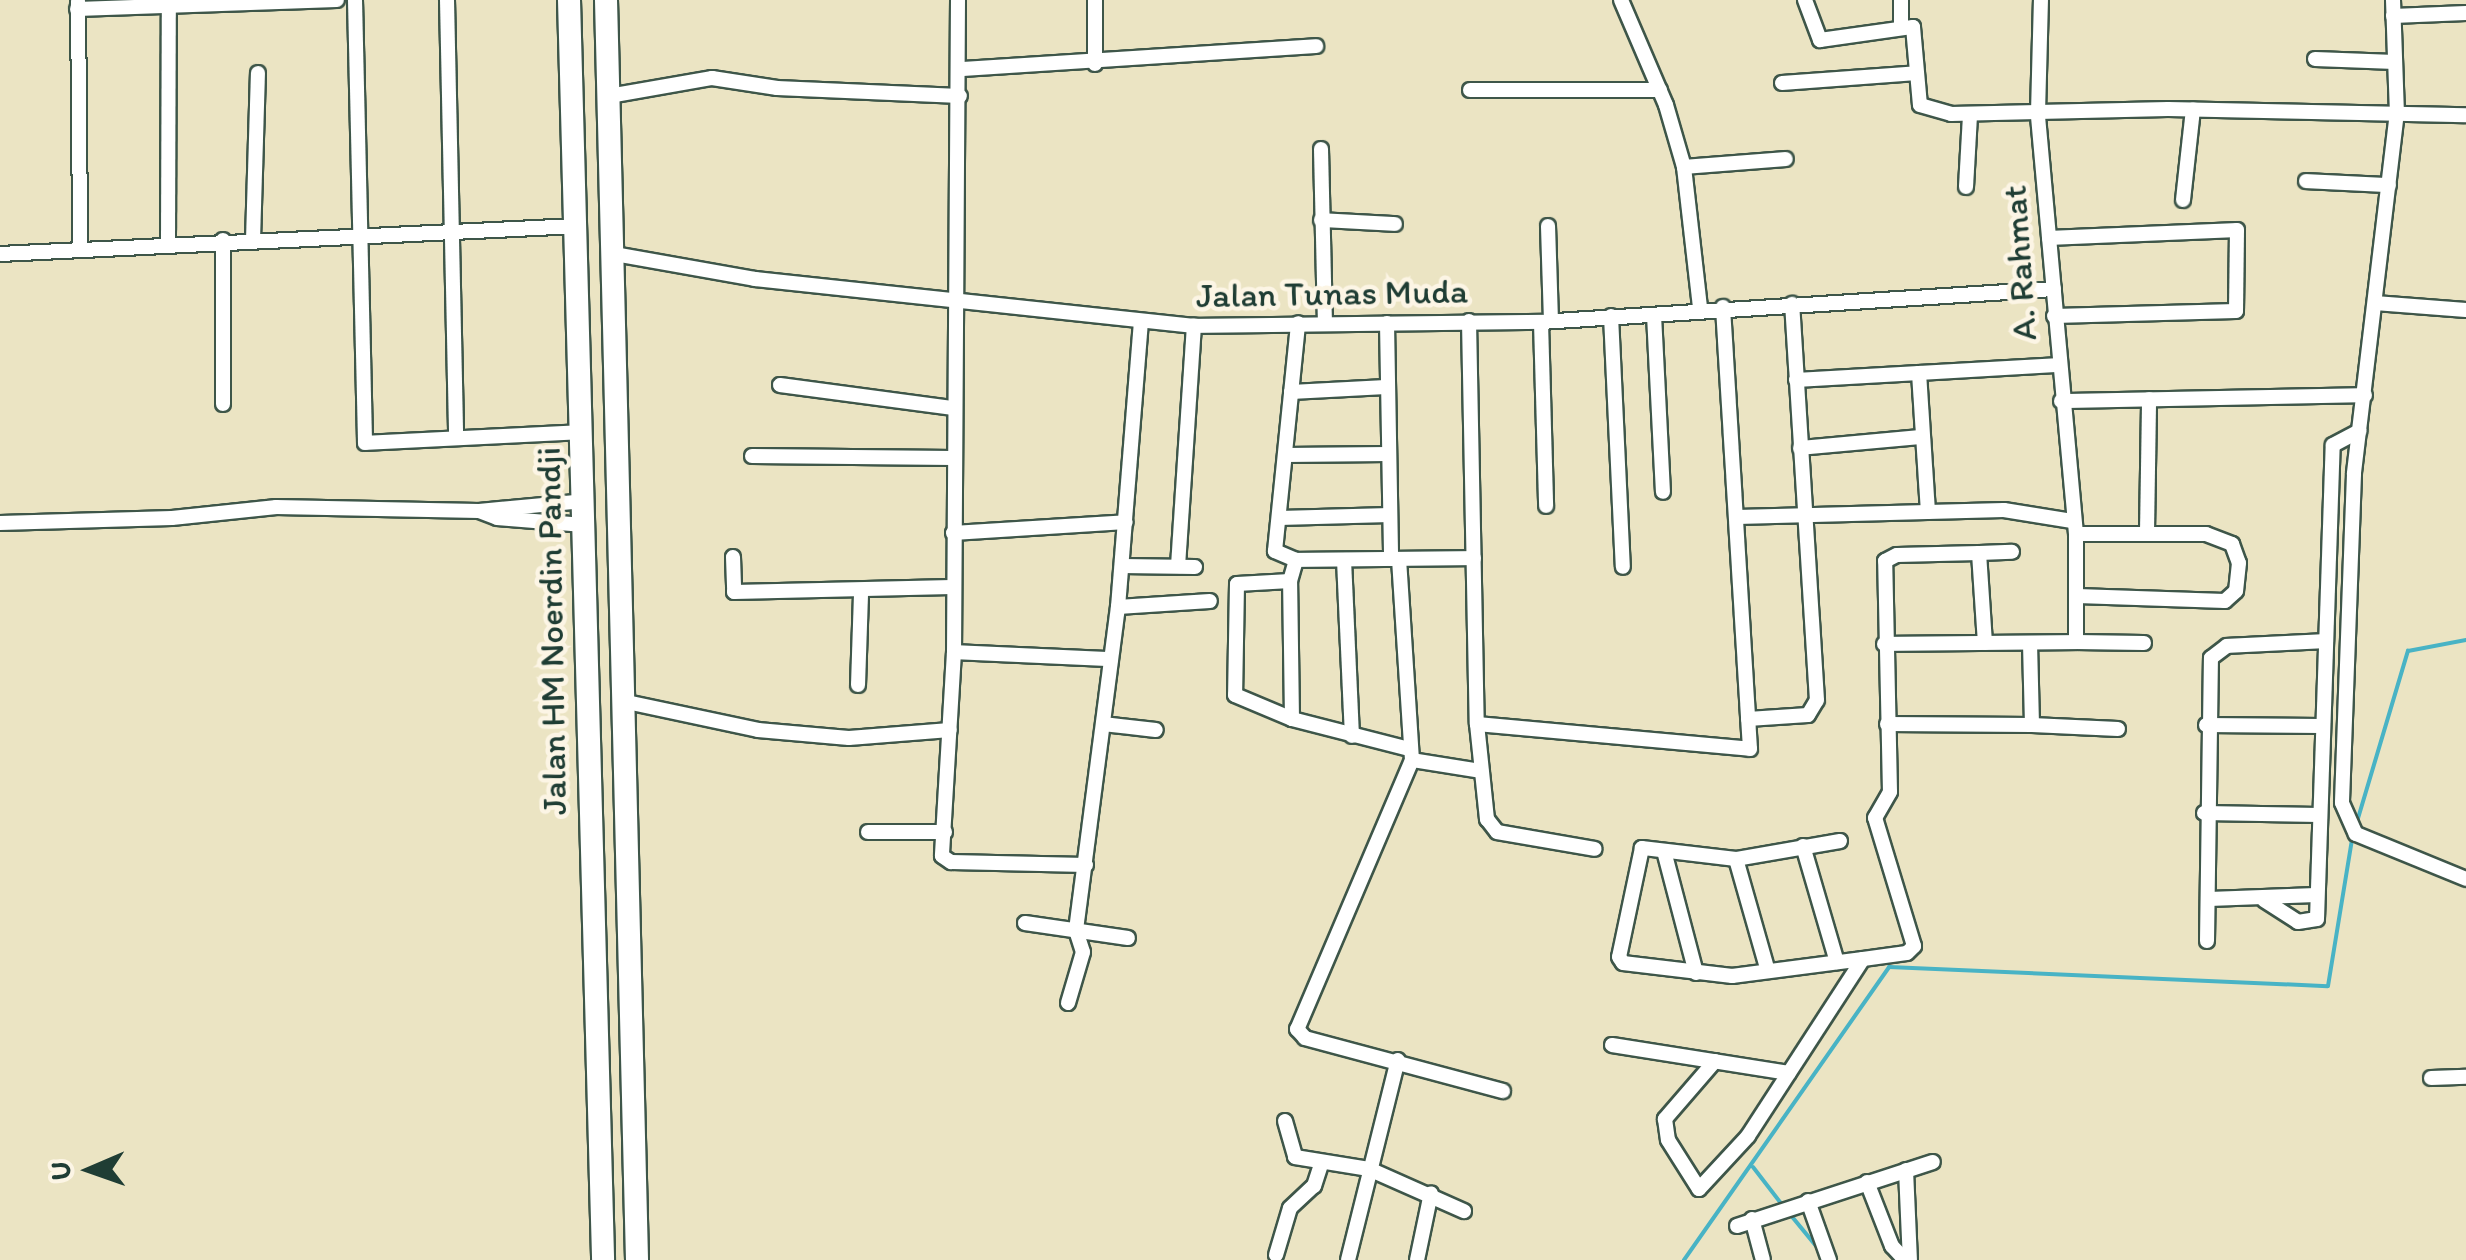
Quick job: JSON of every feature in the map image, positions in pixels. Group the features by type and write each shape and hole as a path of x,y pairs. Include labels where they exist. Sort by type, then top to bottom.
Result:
{"main road":[{"name":"Jalan HM Noerdin Pandji","path":"569,0 602,1260"},
{"name":"Jalan HM Noerdin Pandji","path":"606,0 637,1260"}],"street":[{"path":"80,247 78,4 169,8 337,0"},
{"path":"354,0 365,443 582,432"},
{"path":"447,0 448,234 456,436"},
{"path":"958,0 962,68 953,300 954,652 942,853 947,861 1086,865"},
{"path":"1095,0 1095,64"},
{"path":"1621,0 1660,90 1684,167 1700,308"},
{"path":"1804,0 1820,40 1901,25 1916,32 1917,72 1925,110 1970,115 2193,110 2466,115"},
{"path":"1901,0 1901,25"},
{"name":"A. Rahmat","path":"2041,0 2038,113 2054,289 2056,365 2074,527 2076,642"},
{"path":"2393,0 2397,112 2360,431 2344,681 2352,829 2466,879"},
{"path":"168,242 169,8"},
{"path":"2393,16 2466,13"},
{"path":"962,68 1095,64 1316,46"},
{"path":"2315,59 2395,62"},
{"path":"1782,83 1917,72"},
{"path":"253,240 258,73"},
{"path":"609,96 712,78 776,88 960,96"},
{"path":"1470,90 1660,90"},
{"path":"2183,200 2193,110"},
{"path":"1966,186 1970,115"},
{"path":"1321,149 1325,321"},
{"path":"1684,167 1786,159"},
{"path":"2306,181 2389,184"},
{"path":"1321,220 1396,224"},
{"path":"0,254 168,242 360,239 576,226"},
{"path":"1546,506 1548,226"},
{"path":"2049,238 2237,230 2241,293 2236,310 2054,316"},
{"path":"222,240 223,404"},
{"name":"Jalan Tunas Muda","path":"615,254 755,280 1194,326 1325,321 1546,321 1723,306 2054,289"},
{"path":"2375,303 2466,310"},
{"path":"1748,720 1808,715 1816,707 1792,304"},
{"path":"1476,724 1750,749 1723,306"},
{"path":"1654,314 1663,492"},
{"path":"1611,316 1623,567"},
{"path":"1469,321 1476,724 1487,818 1497,832 1595,849"},
{"path":"1068,1003 1083,952 1076,930 1118,607 1141,322"},
{"path":"1387,322 1390,515 1410,755 1343,931 1296,1025 1305,1038 1503,1091"},
{"path":"1298,323 1276,556 1296,560 1474,558"},
{"path":"1178,566 1194,326"},
{"path":"1796,380 2056,365"},
{"path":"1919,373 1928,512"},
{"path":"780,385 953,408"},
{"path":"1291,392 1386,387"},
{"path":"2061,402 2365,395"},
{"path":"2147,532 2149,399"},
{"path":"2264,900 2280,914 2308,923 2317,919 2333,445 2360,431"},
{"path":"1800,448 1922,436"},
{"path":"1285,455 1388,454"},
{"path":"752,456 953,458"},
{"path":"0,522 172,518 276,507 584,513"},
{"path":"479,510 497,518 584,513"},
{"path":"1737,517 2004,510 2074,527 2206,534 2232,544 2239,563 2232,597 2078,596"},
{"path":"1279,518 1390,515"},
{"path":"953,533 1126,522"},
{"path":"1840,841 1736,859 1664,850 1636,851 1619,957 1623,963 1696,974 1768,971 1863,959 1907,953 1914,946 1876,818 1890,792 1884,561 1897,554 2012,552"},
{"path":"1979,553 1985,643"},
{"path":"732,557 734,592 861,594 952,587"},
{"path":"1292,719 1290,582 1296,560"},
{"path":"1344,560 1352,736"},
{"path":"1122,566 1195,566"},
{"path":"1290,582 1237,584 1234,695 1292,719 1410,755 1481,770"},
{"path":"858,685 861,594"},
{"path":"1118,607 1210,600"},
{"path":"2030,642 2032,725"},
{"path":"1884,644 2144,642"},
{"path":"2207,941 2206,725 2214,652 2326,642"},
{"path":"954,652 1111,658"},
{"path":"622,701 758,730 849,738 950,730"},
{"path":"1103,724 1156,730"},
{"path":"1887,724 2118,729"},
{"path":"2206,725 2321,726"},
{"path":"2204,813 2319,815"},
{"path":"868,832 945,832"},
{"path":"1803,846 1837,962"},
{"path":"1664,850 1696,974"},
{"path":"1736,859 1768,971"},
{"path":"2209,899 2264,900 2316,895"},
{"path":"1025,923 1128,938"},
{"path":"1715,1061 1664,1129 1699,1190 1748,1136 1863,959"},
{"path":"1612,1045 1790,1073"},
{"path":"1348,1260 1398,1060"},
{"path":"2431,1078 2466,1076"},
{"path":"1285,1121 1289,1153 1369,1169 1431,1193 1464,1211"},
{"path":"1276,1255 1290,1208 1314,1186 1322,1162"},
{"path":"1737,1226 1933,1162"},
{"path":"1906,1170 1907,1260"},
{"path":"1867,1182 1892,1246 1907,1260"},
{"path":"1417,1260 1431,1193"},
{"path":"1808,1201 1829,1260"},
{"path":"1752,1219 1763,1260"}],"waterway":[{"path":"2356,825 2408,651 2466,640"},
{"path":"1684,1260 1889,967 2328,986 2353,834"},
{"path":"1753,1167 1783,1206"},
{"path":"1789,1213 1821,1252"}]}
